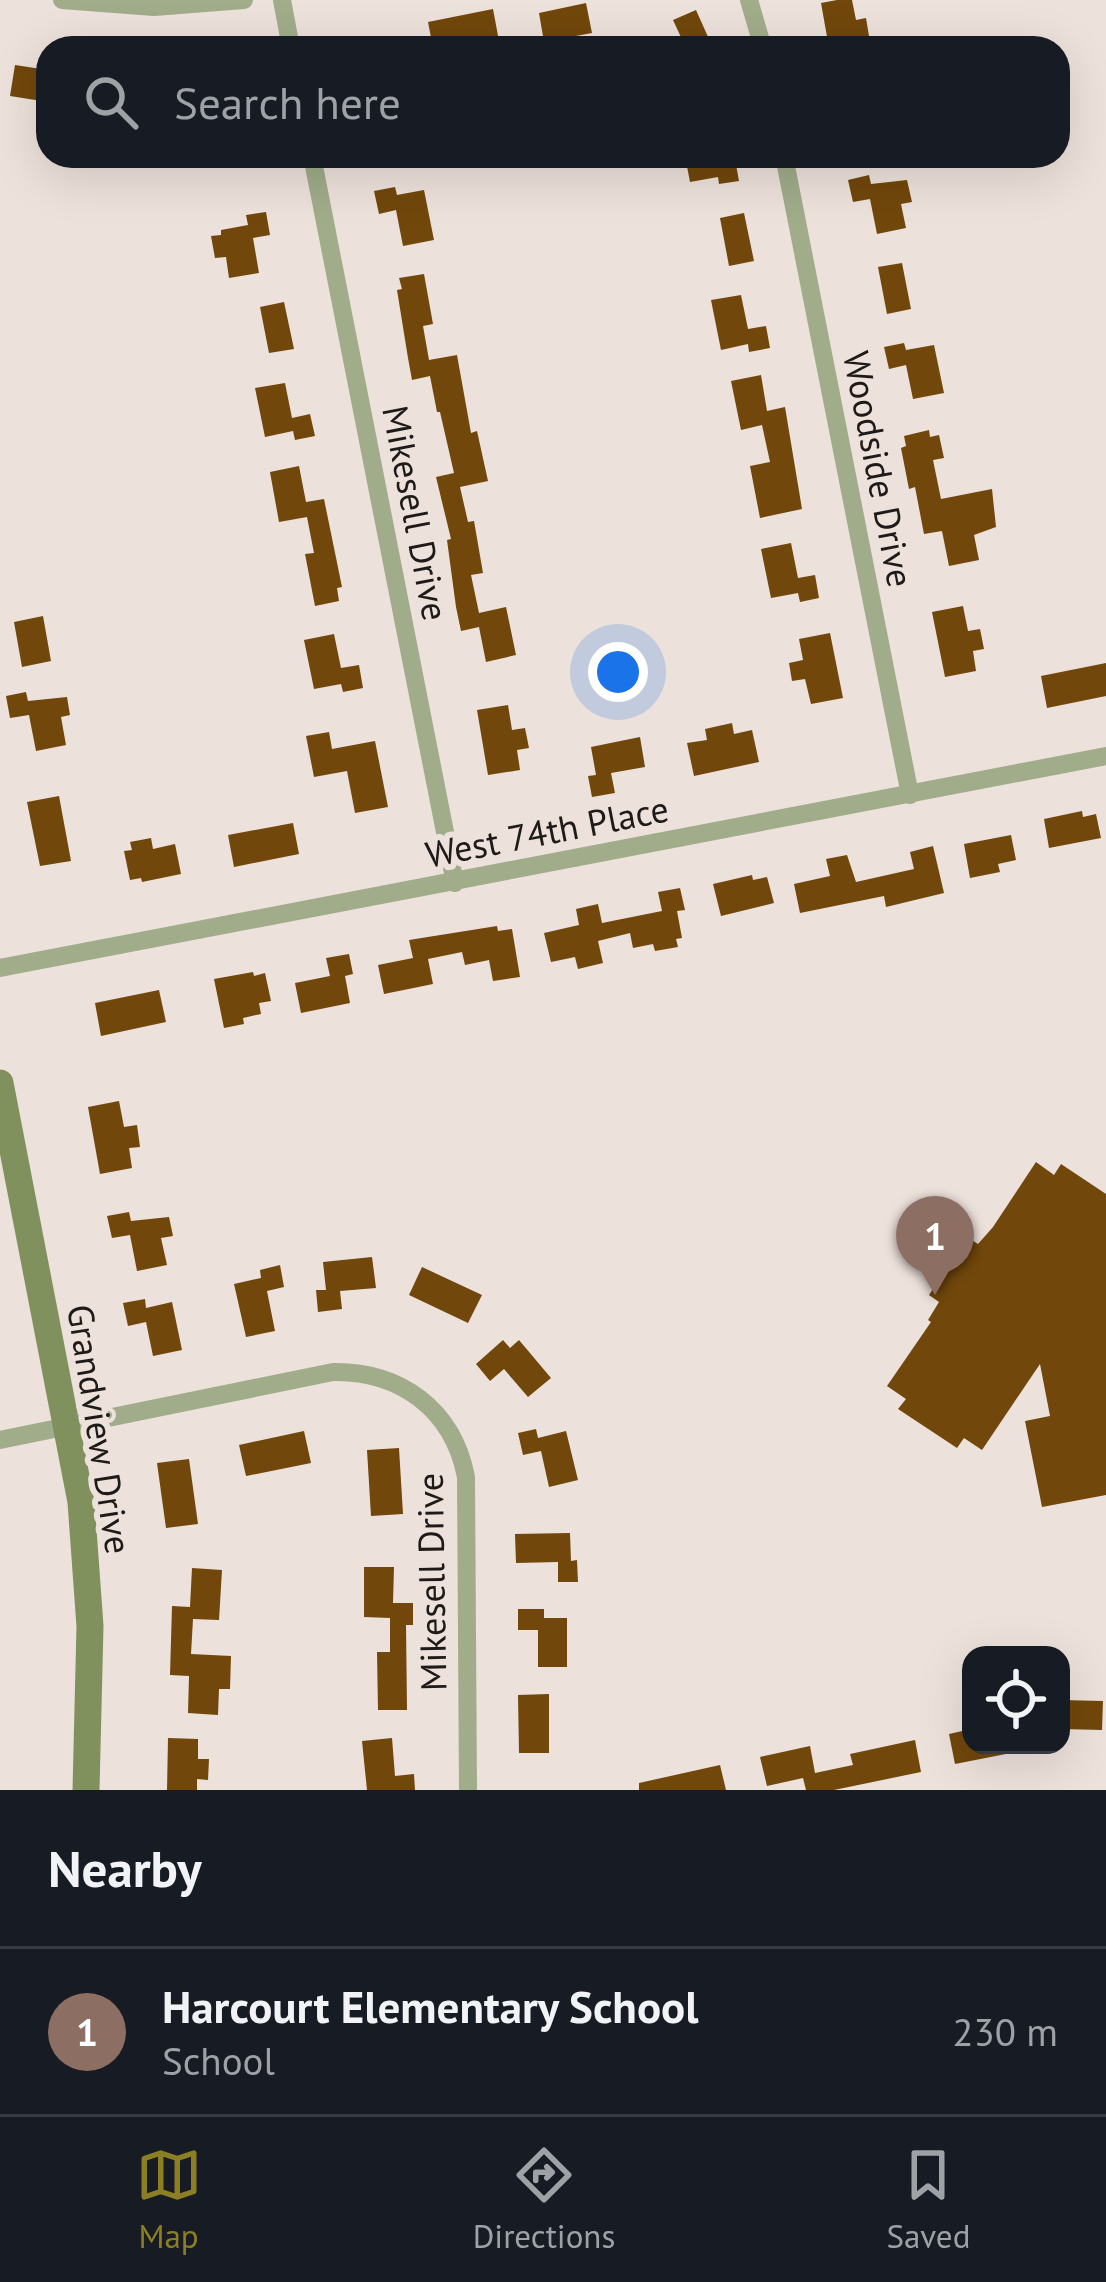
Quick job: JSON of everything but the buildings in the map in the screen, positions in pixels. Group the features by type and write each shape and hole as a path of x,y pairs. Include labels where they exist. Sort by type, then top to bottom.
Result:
{"street":[{"path":"62,0 154,7 244,0"},
{"path":"282,0 289,36"},
{"path":"748,0 759,36"},
{"name":"Mikesell Drive","path":"314,168 455,883"},
{"name":"Woodside Drive","path":"786,168 910,795"},
{"name":"West 74th Place","path":"0,968 1106,756"},
{"name":"Grandview Drive","path":"0,1084 68,1426 89,1593 86,1790"},
{"name":"Mikesell Drive","path":"68,1426 343,1372 382,1377 418,1396 446,1424 462,1457 468,1495 467,1790"},
{"path":"0,1441 68,1426"}],"place":[{"name":"Harcourt Elementary School","path":"935,1295"}]}
